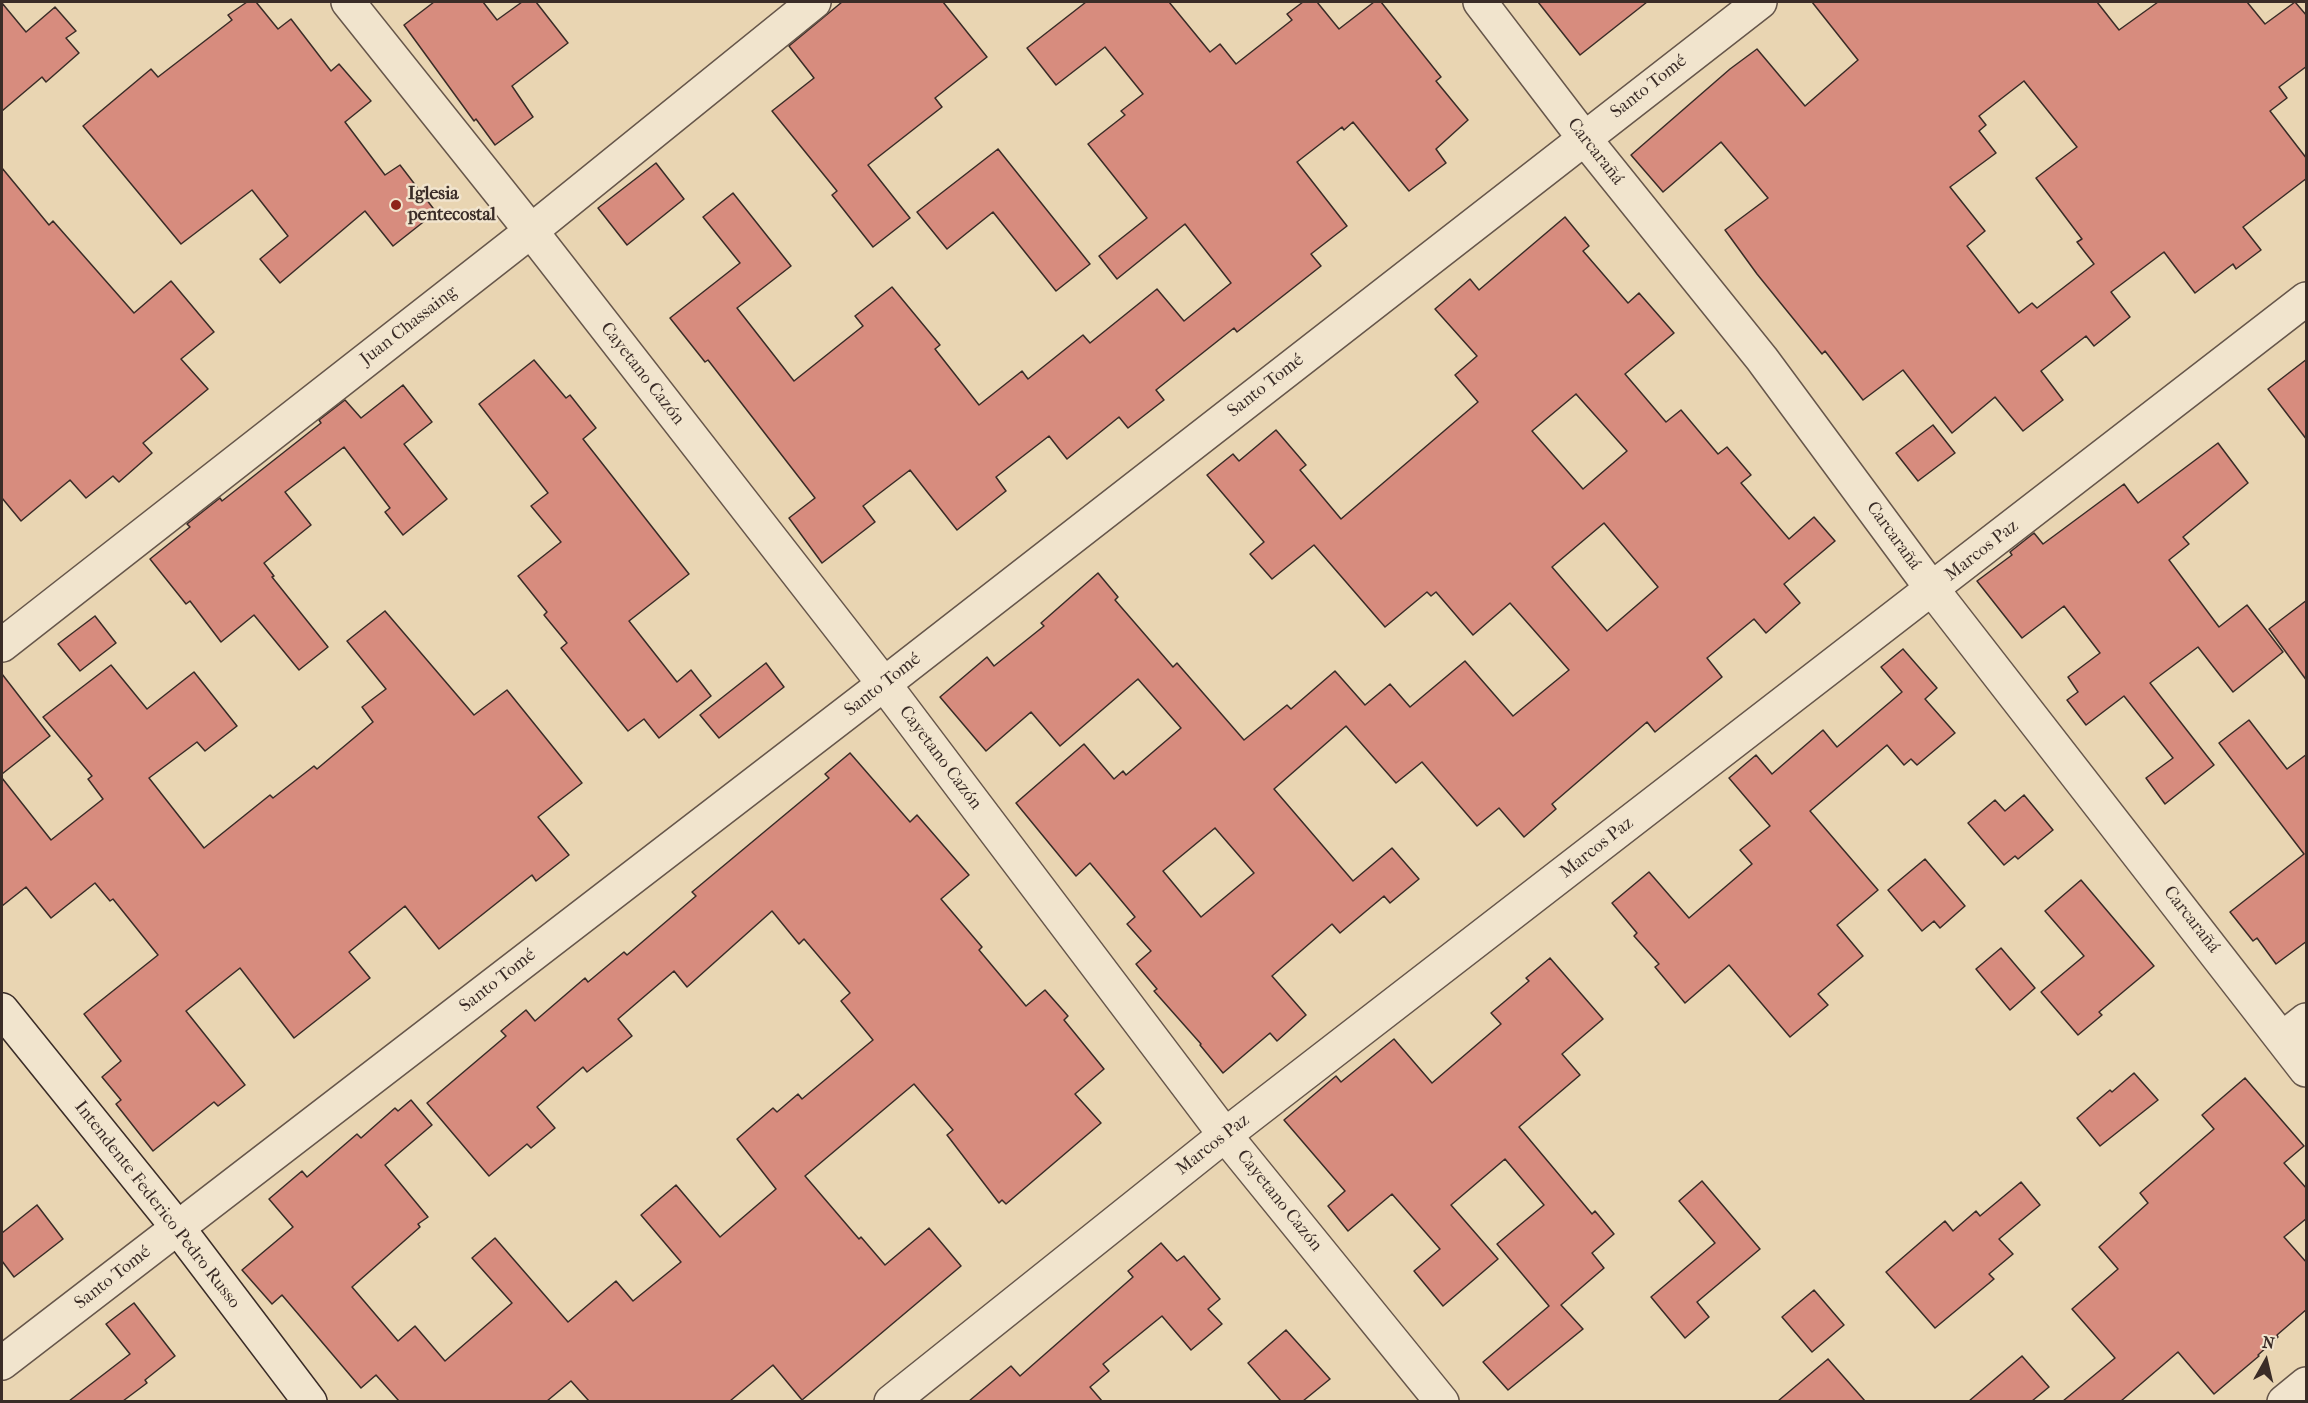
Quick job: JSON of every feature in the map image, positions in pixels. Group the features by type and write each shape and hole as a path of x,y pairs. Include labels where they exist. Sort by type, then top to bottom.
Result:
{"street":[{"name":"Cayetano Cazón","path":"348,2 531,231 884,684 1225,1135 1442,1401"},
{"name":"Juan Chassaing","path":"2,645 531,231 814,2"},
{"name":"Carcarañá","path":"1480,2 1584,138 1762,359 1932,589 2295,1029 2307,1070"},
{"name":"Santo Tomé","path":"2,1363 884,684 1760,2"},
{"name":"Marcos Paz","path":"891,1401 1225,1135 2307,299"},
{"name":"Intendente Federico Pedro Russo","path":"2,1010 178,1228 310,1401"},
{"path":"2284,1401 2307,1384"}],"building":[{"path":"247,2 256,2 278,29 291,19 331,71 339,64 371,101 345,122 385,175 400,165 436,212 393,246 365,211 280,283 260,259 288,236 252,190 181,244 83,126 151,69 158,77 232,20 228,15"},
{"path":"434,2 483,2 497,20 522,2 536,2 568,43 512,86 533,117 495,145 476,119 474,121 404,25"},
{"path":"842,2 943,2 987,57 935,98 942,107 868,165 910,218 873,247 832,195 837,191 772,111 814,78 789,46"},
{"path":"1086,2 1169,2 1210,52 1220,44 1236,64 1292,20 1287,14 1303,2 1317,2 1339,29 1374,2 1381,2 1441,77 1436,81 1468,120 1436,149 1446,163 1409,191 1353,122 1344,130 1342,127 1297,162 1347,226 1311,254 1321,266 1237,332 1234,328 1156,390 1164,400 1128,428 1119,417 1067,459 1049,436 996,477 1006,491 957,530 910,470 863,506 875,522 822,563 789,518 815,498 708,360 705,362 670,318 740,263 703,217 733,193 791,266 737,308 794,381 863,326 855,316 892,287 940,345 935,349 979,405 1022,371 1028,379 1083,335 1090,343 1157,289 1184,321 1231,283 1185,224 1117,279 1099,256 1147,218 1088,144 1125,115 1121,111 1143,94 1105,47 1056,85 1027,48"},
{"path":"1538,2 1647,2 1580,55"},
{"path":"1812,2 2097,2 2119,30 2158,2 2247,2 2265,24 2295,2 2307,16 2307,66 2279,87 2287,98 2270,111 2307,159 2307,178 2243,227 2261,250 2236,269 2233,264 2195,293 2164,252 2111,292 2130,317 2094,346 2086,336 2041,371 2063,400 2023,431 1995,397 1952,433 1903,370 1863,400 1825,351 1822,354 1757,274 1725,230 1768,198 1721,142 1663,192 1631,155 1730,69 1757,49 1805,106 1858,60","holes":["2024,81 2077,147 2036,178 2082,239 2077,242 2094,264 2037,308 2032,303 2019,313 1967,246 1985,231 1950,187 1996,153 1979,131 1986,125 1979,116"]},
{"path":"2,3 26,32 55,7 76,31 66,38 79,53 46,82 42,77 2,111"},
{"path":"998,149 1090,264 1056,291 993,212 947,249 917,212"},
{"path":"656,163 684,199 627,245 598,208"},
{"path":"2,168 49,225 53,221 134,313 171,281 214,332 181,359 208,389 143,443 152,453 119,482 113,476 86,498 70,480 21,521 2,498"},
{"path":"1565,217 1589,246 1583,251 1628,303 1639,293 1674,333 1625,374 1666,422 1681,410 1718,454 1727,447 1751,475 1741,483 1789,539 1814,517 1835,541 1784,584 1800,603 1766,633 1754,619 1707,658 1722,677 1655,732 1647,722 1552,804 1556,809 1524,837 1499,808 1477,826 1422,762 1396,783 1346,726 1274,789 1353,881 1392,848 1419,879 1390,903 1384,896 1340,933 1332,924 1272,976 1306,1015 1277,1041 1270,1033 1223,1073 1201,1044 1154,991 1157,989 1136,964 1151,951 1127,924 1135,917 1090,863 1076,876 1016,803 1084,744 1114,779 1123,771 1126,775 1181,728 1138,679 1060,746 1031,712 986,751 940,697 987,657 994,666 1044,626 1041,623 1098,573 1118,597 1115,600 1173,667 1177,663 1244,740 1287,705 1291,709 1335,671 1365,705 1390,684 1410,707 1465,661 1513,716 1569,670 1510,603 1473,635 1436,592 1431,596 1427,592 1385,627 1314,545 1272,579 1250,554 1264,542 1207,475 1233,454 1239,461 1276,430 1306,465 1300,470 1341,519 1478,402 1455,375 1477,356 1435,309 1470,279 1479,290","holes":["1576,394 1627,451 1583,489 1532,431","1604,523 1658,587 1607,631 1552,567","1215,828 1254,873 1201,917 1163,871"]},
{"path":"2307,359 2307,440 2268,389"},
{"path":"534,360 566,398 570,395 596,428 583,439 689,574 629,621 677,682 691,670 711,696 659,738 644,719 628,731 561,648 567,643 544,615 547,612 518,576 561,542 531,506 548,493 479,404"},
{"path":"403,385 432,422 404,444 447,499 403,535 385,512 390,508 344,447 285,492 311,525 264,563 274,576 272,577 328,647 299,670 254,615 221,642 190,601 186,604 150,559 190,527 187,524 220,498 222,501 321,423 319,420 345,400 361,418"},
{"path":"1933,425 1955,453 1918,481 1896,453"},
{"path":"2218,443 2248,483 2183,537 2189,544 2169,560 2219,627 2247,605 2283,652 2233,692 2198,647 2150,683 2214,765 2165,804 2146,778 2173,758 2124,696 2086,725 2067,700 2078,692 2068,677 2100,653 2064,606 2022,638 1977,581 2012,555 2010,552 2034,533 2043,544 2124,484 2138,503"},
{"path":"2307,600 2307,681 2269,629"},
{"path":"385,611 474,715 507,690 582,783 538,817 569,855 536,881 532,875 439,949 405,906 349,952 370,978 294,1038 240,968 186,1011 245,1085 218,1106 214,1102 153,1151 116,1104 121,1100 102,1077 121,1061 84,1014 158,955 113,899 110,901 95,883 51,918 26,887 2,906 2,778 51,840 103,799 88,779 92,776 43,717 111,665 147,709 194,672 237,726 205,751 197,742 149,778 204,848 270,795 273,798 314,766 317,769 373,722 362,707 386,689 347,641"},
{"path":"95,616 116,643 80,671 58,644"},
{"path":"1903,649 1937,688 1925,699 1955,733 1917,765 1911,759 1904,765 1887,745 1810,811 1878,890 1837,925 1863,956 1818,994 1828,1005 1790,1037 1729,965 1685,1003 1655,967 1659,964 1634,936 1637,933 1612,903 1649,872 1689,918 1752,864 1740,850 1770,826 1729,778 1756,755 1772,774 1823,730 1837,747 1902,692 1881,667"},
{"path":"766,663 784,687 719,738 700,715"},
{"path":"2,674 50,736 2,774"},
{"path":"2249,720 2287,769 2307,754 2307,941 2276,964 2257,938 2253,941 2230,912 2304,854 2219,743"},
{"path":"850,753 910,822 917,815 969,875 941,899 982,947 979,950 1026,1006 1045,990 1068,1016 1064,1020 1104,1069 1075,1094 1101,1123 1006,1204 1002,1200 999,1203 947,1135 953,1130 914,1084 805,1176 859,1239 861,1237 885,1265 929,1228 961,1266 802,1400 773,1365 730,1401 589,1401 571,1381 547,1401 399,1401 376,1375 361,1388 282,1295 272,1304 242,1270 293,1227 269,1199 302,1171 307,1177 357,1134 361,1138 395,1108 398,1111 411,1100 432,1125 385,1165 428,1217 418,1224 420,1227 352,1287 398,1341 415,1326 445,1361 512,1303 472,1258 495,1238 568,1322 616,1281 633,1301 681,1262 641,1215 676,1185 720,1237 776,1189 737,1139 773,1108 777,1112 798,1094 802,1099 873,1040 841,1001 850,993 804,939 799,944 772,911 687,987 674,971 618,1019 632,1036 587,1072 583,1067 537,1107 555,1128 531,1148 527,1144 489,1176 427,1103 506,1036 501,1031 526,1010 535,1021 585,978 588,982 624,952 627,955 696,896 692,892 829,778 825,774"},
{"path":"2024,795 2053,830 2018,859 2015,856 2004,865 1968,823 1995,800 2005,811"},
{"path":"1925,859 1965,906 1940,928 1934,921 1922,931 1888,890"},
{"path":"2081,880 2154,966 2099,1012 2102,1015 2078,1035 2041,992 2084,956 2045,911"},
{"path":"2001,948 2035,988 2010,1010 1976,969"},
{"path":"1550,958 1603,1019 1562,1054 1580,1075 1519,1127 1592,1214 1595,1211 1614,1234 1592,1253 1604,1268 1561,1305 1583,1329 1508,1390 1483,1362 1549,1306 1497,1244 1544,1205 1505,1159 1451,1205 1498,1259 1443,1306 1414,1271 1440,1249 1392,1194 1348,1231 1328,1206 1345,1191 1284,1120 1336,1076 1341,1082 1394,1039 1432,1083 1501,1024 1491,1013 1529,981 1526,978"},
{"path":"2134,1073 2158,1100 2100,1146 2077,1118"},
{"path":"2245,1078 2304,1146 2284,1163 2307,1189 2307,1218 2284,1237 2307,1263 2307,1309 2277,1335 2278,1337 2259,1356 2214,1394 2178,1352 2121,1401 2063,1401 2115,1358 2072,1309 2118,1269 2099,1247 2148,1203 2140,1193 2214,1129 2202,1115"},
{"path":"1702,1181 1760,1249 1697,1302 1709,1317 1685,1338 1651,1297 1715,1243 1679,1201"},
{"path":"2021,1182 2040,1205 1999,1239 2013,1254 1989,1274 1994,1279 1935,1328 1886,1272 1945,1221 1953,1231 1976,1211 1980,1216"},
{"path":"37,1205 63,1239 14,1277 2,1261 2,1233"},
{"path":"1161,1243 1177,1261 1184,1256 1220,1299 1208,1309 1222,1324 1191,1350 1162,1316 1103,1364 1109,1371 1090,1387 1102,1401 969,1401 1011,1366 1020,1376 1133,1277 1128,1271"},
{"path":"1814,1290 1844,1325 1812,1352 1782,1317"},
{"path":"134,1303 175,1356 145,1380 147,1383 123,1401 69,1401 130,1354 106,1324"},
{"path":"1286,1330 1330,1379 1303,1401 1281,1401 1248,1363"},
{"path":"2022,1356 2049,1387 2032,1401 1969,1401"},
{"path":"1828,1359 1865,1401 1778,1401"}],"place":[{"name":"Iglesia pentecostal","path":"396,205"}]}
